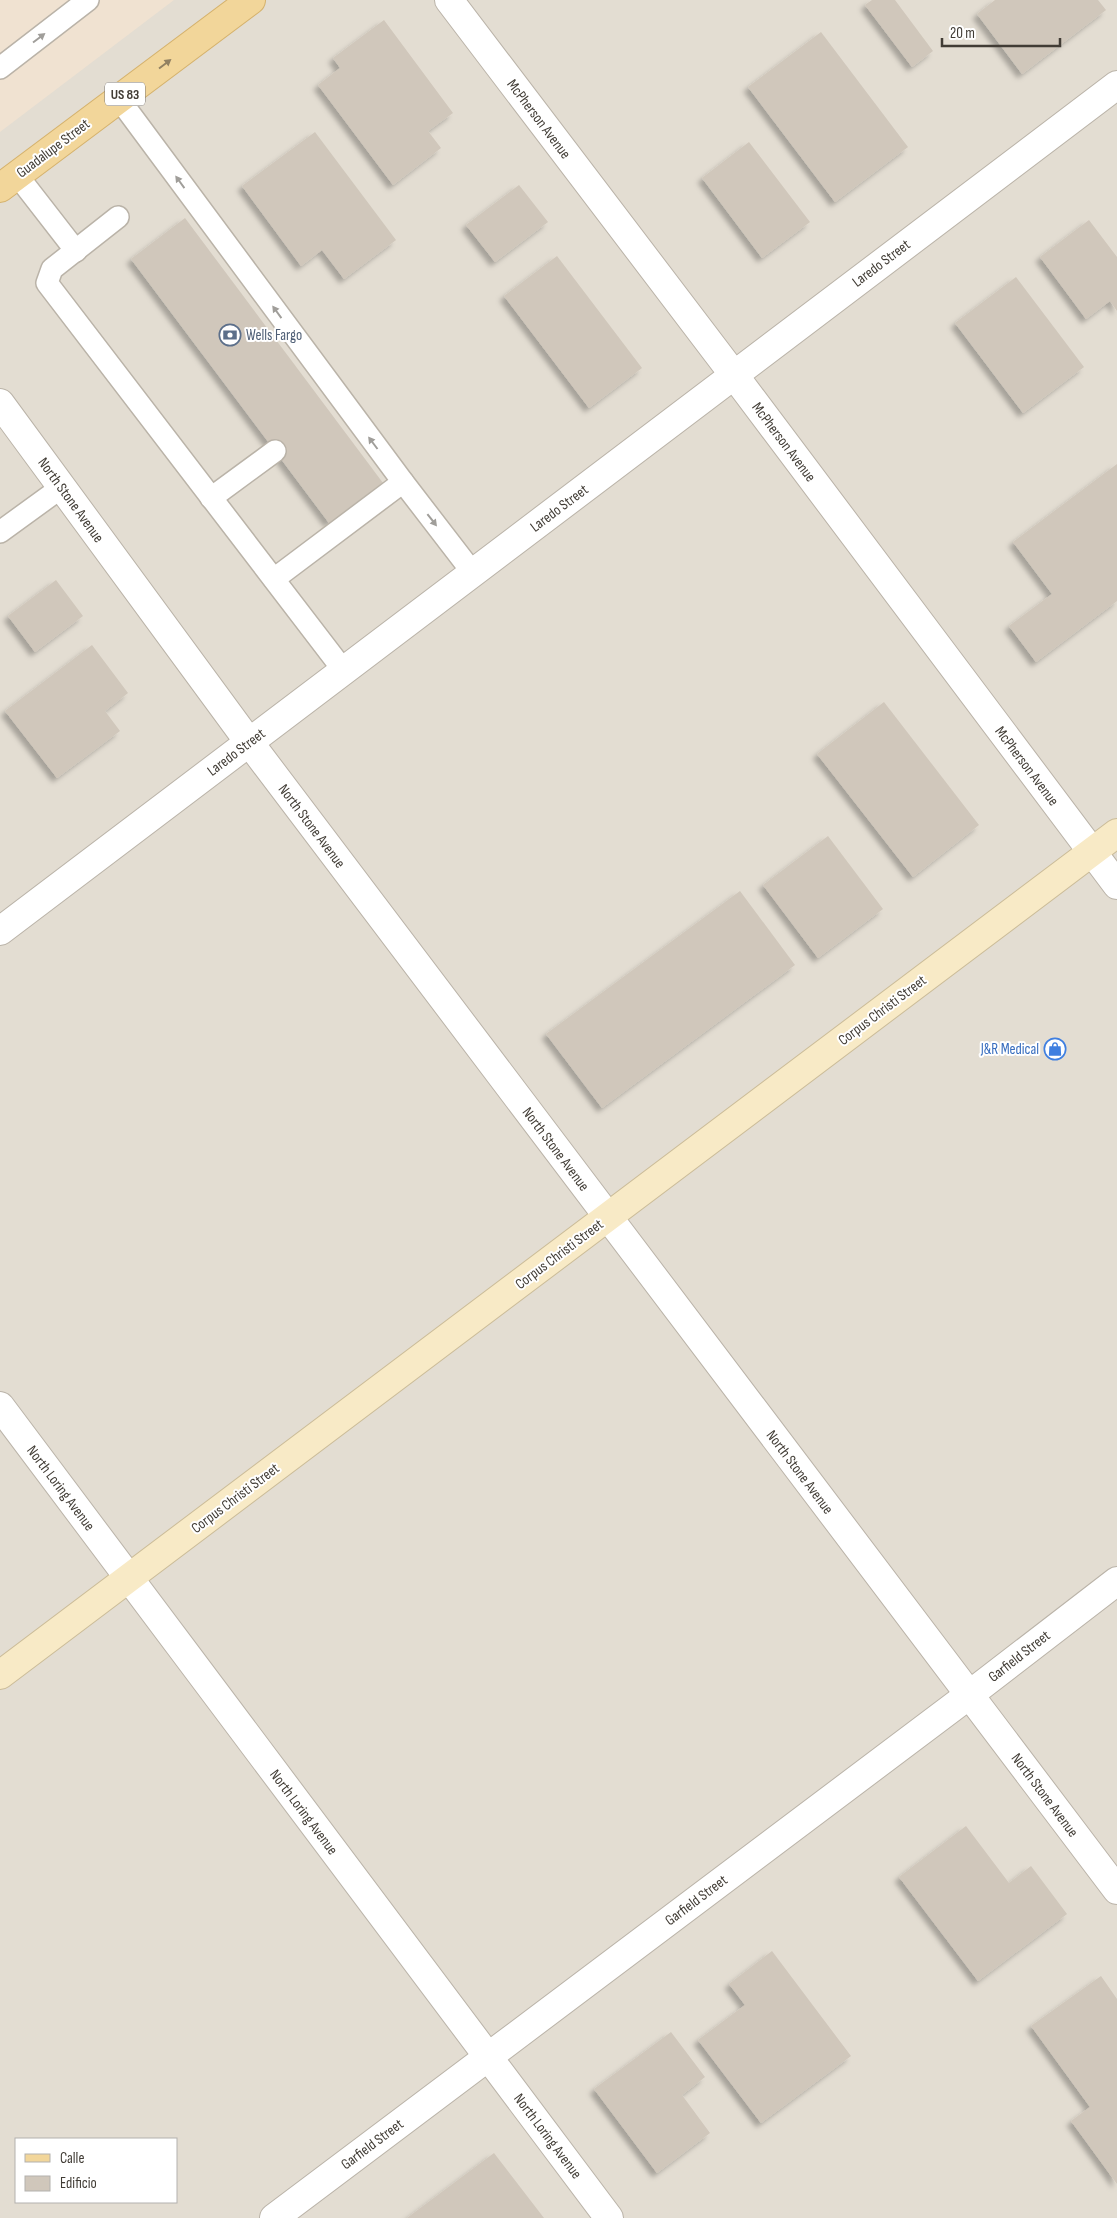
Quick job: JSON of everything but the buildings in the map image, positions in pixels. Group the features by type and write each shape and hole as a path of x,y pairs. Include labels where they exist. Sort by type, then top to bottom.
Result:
{"main road":[{"name":"Guadalupe Street","path":"8,182 251,0"},
{"name":"Corpus Christi Street","path":"0,1676 1117,833"}],"street":[{"name":"McPherson Avenue","path":"449,0 734,375 1117,885"},
{"name":"Laredo Street","path":"0,931 1117,85"},
{"name":"North Stone Avenue","path":"0,403 249,742 1117,1890"},
{"name":"North Loring Avenue","path":"0,1406 609,2218"},
{"name":"Garfield Street","path":"274,2218 969,1695 1117,1581"}],"lane":[{"path":"0,68 88,0"},
{"path":"119,99 336,406 402,482 473,573"},
{"path":"8,182 76,251"},
{"path":"118,217 52,269 47,283 344,671"},
{"path":"211,498 275,451"},
{"path":"274,580 402,482"},
{"path":"0,532 62,487"}],"shaded area":[{"path":"0,0 1117,0 1117,2218 0,2218"},
{"path":"0,0 174,0 0,132"}],"place":[{"name":"Wells Fargo","path":"230,335"},
{"name":"J&R Medical","path":"1055,1049"}]}
